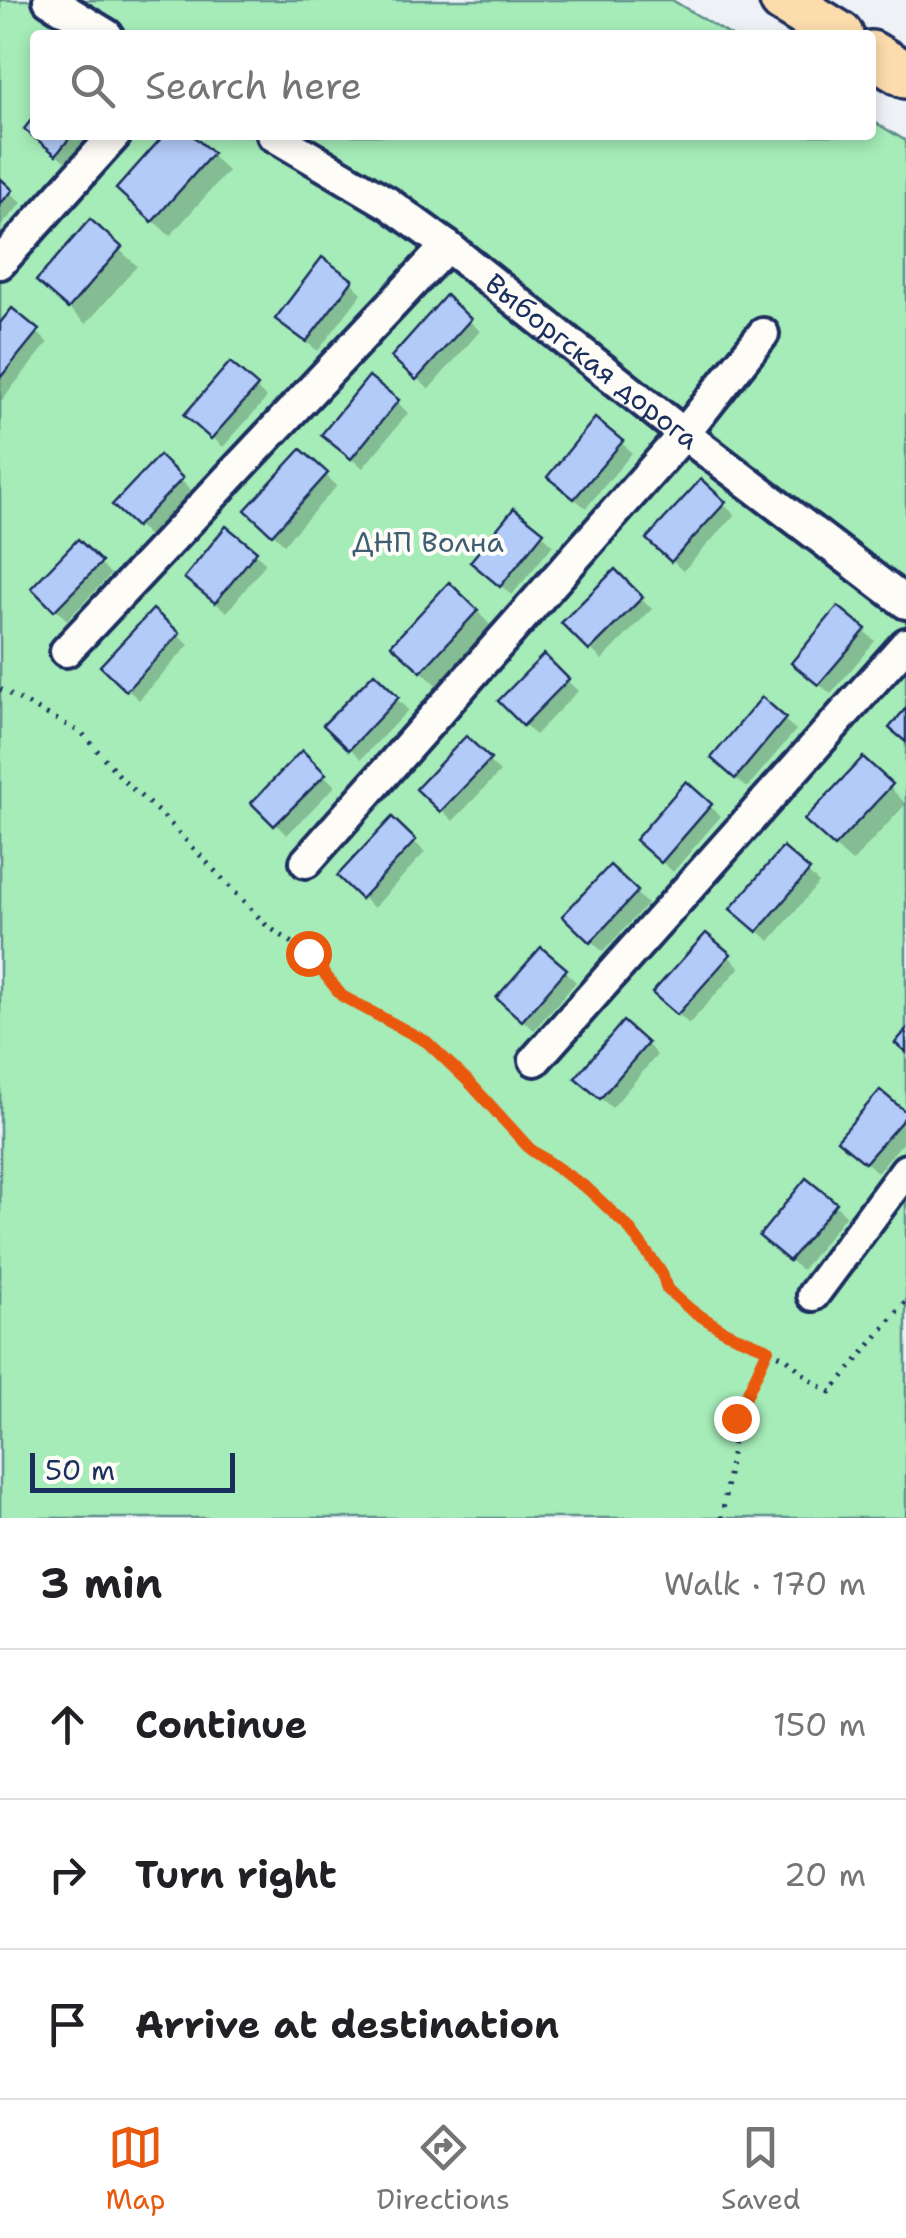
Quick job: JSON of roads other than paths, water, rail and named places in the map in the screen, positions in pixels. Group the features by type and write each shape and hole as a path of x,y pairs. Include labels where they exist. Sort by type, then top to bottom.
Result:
{"main road":[{"path":"783,0 832,30"}],"street":[{"path":"49,0 98,30"},
{"path":"0,263 111,140"},
{"name":"Выборгская дорога","path":"281,140 388,203 447,246 906,603"},
{"path":"66,651 447,246"},
{"path":"306,862 684,434 763,334"},
{"path":"536,1060 906,644"},
{"path":"813,1295 906,1170"}],"park label":[{"name":"ДНП Волна","path":"428,542"}]}
